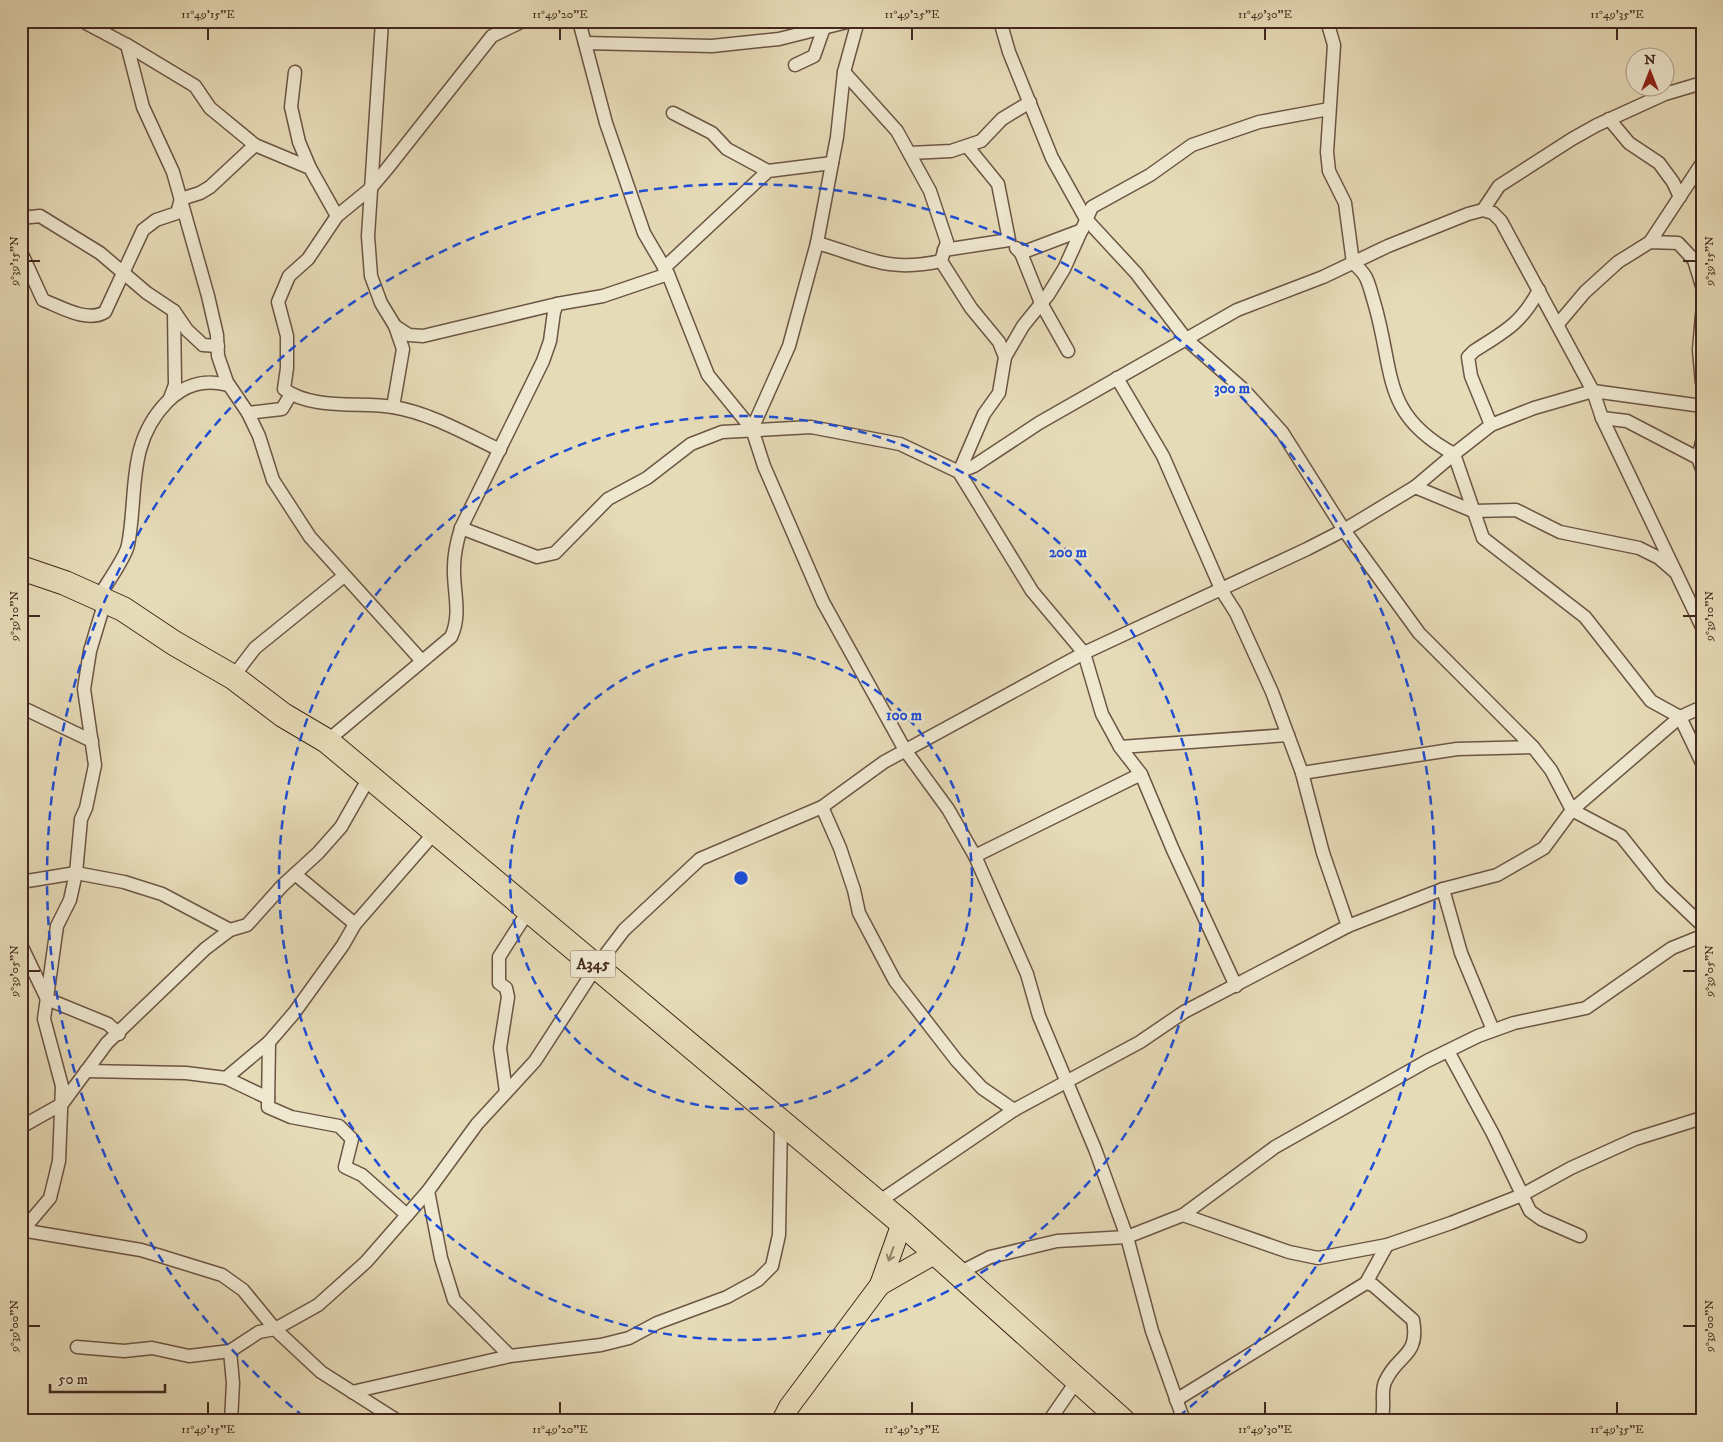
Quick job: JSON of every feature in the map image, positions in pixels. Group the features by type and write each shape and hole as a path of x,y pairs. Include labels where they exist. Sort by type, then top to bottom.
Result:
{"highway":[{"name":"A345","path":"24,570 124,609 174,643 233,677 282,715 328,741 902,1223 1123,1421"}],"main road":[{"path":"782,1421 789,1407 880,1285 902,1223"},
{"path":"880,1285 936,1253"}],"street":[{"path":"82,21 195,86 210,108 255,145 310,168"},
{"path":"382,21 368,236 371,276 381,303 395,326 403,349 393,407"},
{"path":"500,450 443,423 393,407 337,405 291,394 284,389 287,368 287,336 278,302 289,276 308,259 337,216 370,189 492,36 523,21"},
{"path":"579,21 606,124 644,233 666,271 708,375 752,429 764,466 823,602 905,750 948,809 976,856 1027,974 1039,1016 1067,1080 1128,1237 1152,1331 1184,1421"},
{"path":"585,43 712,46 779,39 824,25 851,21"},
{"path":"752,429 789,346 817,243 832,163 844,72 858,21"},
{"path":"1000,21 1052,158 1084,224 1136,272 1186,339 1244,390 1282,432 1344,530 1419,633 1533,747 1551,770 1572,810 1621,836 1661,886 1702,925"},
{"path":"1327,21 1334,45 1327,129 1328,161 1330,171 1345,203 1353,263 1366,273 1385,341 1391,380 1406,417 1431,441 1454,454 1472,511 1483,538 1585,617 1651,701 1680,717 1702,764"},
{"path":"795,65 814,56 824,25"},
{"path":"128,46 143,107 173,172 181,199 208,296 218,346 218,356 228,385 248,413 259,436 273,480 310,537 421,660"},
{"path":"295,72 291,107 298,142 310,168 337,216"},
{"path":"844,72 897,131 910,153 930,191 947,242 943,256 971,308 999,342 1005,357"},
{"path":"1483,210 1500,186 1572,139 1609,119 1665,94 1702,83"},
{"path":"910,153 951,151 981,141 1002,119 1030,102"},
{"path":"959,472 984,414 999,393 1005,357 1023,326 1041,304 1064,269 1092,207 1150,175 1192,145 1259,122 1329,109"},
{"path":"673,114 712,133 727,148 768,171 832,163"},
{"path":"1609,119 1629,143 1658,163 1673,182 1680,197"},
{"path":"181,199 200,193 210,187 255,145"},
{"path":"967,146 998,184 1010,240 1021,253 1041,304 1068,350"},
{"path":"1558,324 1585,292 1618,262 1650,242 1702,163"},
{"path":"395,326 409,335 423,336 565,301 603,296 666,271 768,171"},
{"path":"21,252 43,300 85,315 99,316 105,312 143,230 156,220 177,213 181,199"},
{"path":"959,472 974,466 1039,423 1237,310 1323,277 1460,217 1483,210 1493,213 1501,221 1558,324 1593,391 1602,418 1702,627"},
{"path":"21,218 40,216 100,253 122,273 174,311 187,330 203,345 218,346"},
{"path":"1021,253 1084,224"},
{"path":"817,243 887,266 916,267 943,256 1010,240"},
{"path":"1650,242 1678,243 1698,264 1702,286"},
{"path":"1491,425 1470,376 1468,357 1523,317 1539,290"},
{"path":"328,741 421,660 444,644 455,628 457,618 454,568 456,545 461,528 543,361 550,341 557,304"},
{"path":"169,400 175,384 174,311"},
{"path":"1702,315 1699,350 1702,383"},
{"path":"1117,378 1163,456 1222,591 1236,613 1272,692 1302,773 1323,854 1348,926"},
{"path":"22,1234 50,1198 59,1161 62,1086 44,1020 57,926 70,900 76,873 81,819 95,764 84,689 101,599 128,547 133,488 142,438 158,412 178,390 194,384 213,382 228,385"},
{"path":"77,1347 124,1351 152,1348 189,1356 230,1351 259,1332 275,1329 318,1305 366,1262 428,1191 477,1124 535,1061 596,966 624,930 700,859 822,808 884,762 1084,653 1222,591 1344,530 1416,487 1491,425 1534,408 1593,391 1702,406"},
{"path":"248,413 282,409 291,394"},
{"path":"1602,418 1627,421 1700,464 1702,442"},
{"path":"461,528 536,557 555,552 608,499 647,478 691,444 722,432 811,427 900,444 959,472 1032,591 1084,653 1102,714 1120,747 1141,774 1173,850 1236,986"},
{"path":"1416,487 1472,511 1516,510 1560,532 1639,548 1659,558 1674,571"},
{"path":"233,677 255,648 344,576"},
{"path":"21,707 92,741"},
{"path":"877,1202 1014,1110 1140,1042 1184,1012 1348,926 1443,889 1497,875 1544,848 1572,810 1680,717 1702,707"},
{"path":"1120,747 1288,735"},
{"path":"1302,773 1456,749 1533,747"},
{"path":"976,856 1141,774"},
{"path":"21,1127 62,1104 107,1043 119,1034 172,978 230,930 247,925 282,886 341,827 370,776"},
{"path":"822,808 840,848 854,890 859,913 894,981 976,1082 1014,1110"},
{"path":"226,1078 269,1042 294,1013 355,924 436,832"},
{"path":"21,882 76,873 124,882 162,894 230,930"},
{"path":"295,874 355,924"},
{"path":"1443,889 1461,953 1493,1030"},
{"path":"506,1092 500,1048 508,997 506,988 499,983 499,957 529,910"},
{"path":"959,1273 990,1258 1057,1241 1128,1237 1183,1215 1275,1146 1448,1051 1493,1030 1514,1023 1586,1008 1672,948 1702,936"},
{"path":"21,945 47,999 108,1024 119,1034"},
{"path":"269,1042 268,1107 291,1117 339,1126 352,1139 345,1167 362,1175 407,1215"},
{"path":"1448,1051 1493,1134 1522,1195 1535,1216 1580,1236"},
{"path":"86,1071 186,1073 226,1078 268,1098"},
{"path":"1183,1215 1289,1252 1318,1258 1386,1246 1452,1223 1522,1195 1571,1168 1636,1139 1702,1118"},
{"path":"352,1392 510,1356 601,1345 629,1338 656,1323 727,1297 758,1280 772,1266 779,1235 781,1122"},
{"path":"428,1191 441,1258 454,1300 510,1356"},
{"path":"22,1234 141,1250 222,1275 244,1290 275,1329 321,1372 398,1421"},
{"path":"1176,1400 1366,1283 1386,1246"},
{"path":"1366,1283 1373,1285 1413,1320 1415,1336 1409,1353 1397,1363 1384,1383 1384,1413 1381,1421"},
{"path":"230,1351 233,1383 230,1421"},
{"path":"1049,1421 1078,1380"}]}
